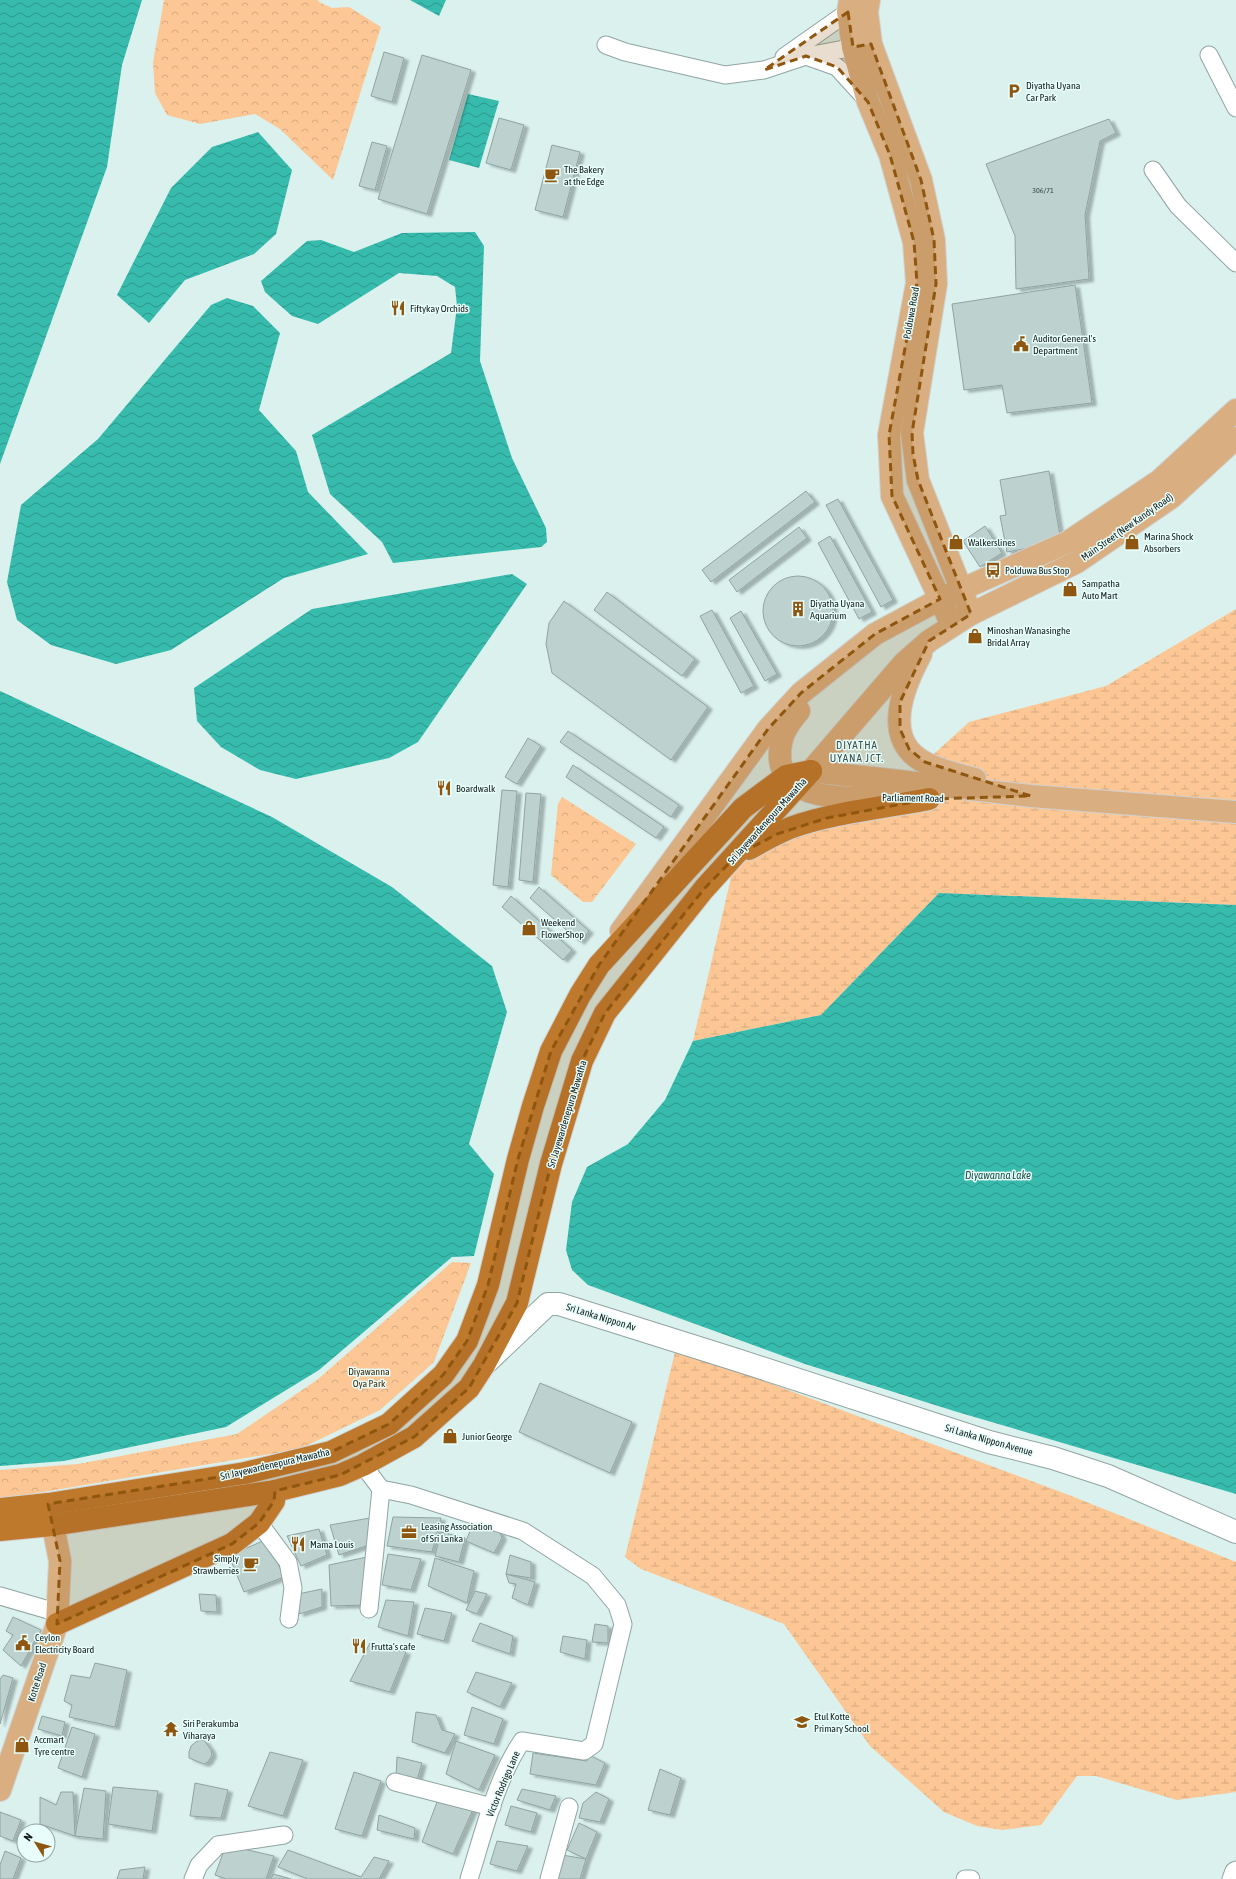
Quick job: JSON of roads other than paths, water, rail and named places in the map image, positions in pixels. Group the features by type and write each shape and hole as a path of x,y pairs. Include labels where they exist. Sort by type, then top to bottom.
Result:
{"highway":[{"name":"Sri Jayewardenepura Mawatha","path":"0,1530 50,1514 245,1473 331,1452 389,1424 443,1375 467,1341 488,1285 532,1106 551,1051 580,995 599,965 743,808 791,781 812,772"},
{"name":"Sri Jayewardenepura Mawatha","path":"0,1509 50,1514 275,1491 340,1475 363,1465 414,1438 469,1388 484,1365 517,1303 551,1164 582,1060 605,1013 704,889 736,856 791,781"},
{"path":"736,856 777,834 792,828 827,818 929,799"},
{"path":"58,1619 232,1544 259,1523 274,1501 275,1491"}],"main road":[{"name":"Polduwa Road","path":"869,0 862,45 868,102 899,151 921,180 934,240 936,284 912,433 913,454 918,480 971,614"},
{"name":"Polduwa Road","path":"849,6 899,151 914,242 917,283 890,435 892,496 952,625"},
{"name":"Main Street (New Kandy Road)","path":"849,654 875,634 940,600 1068,542 1159,481 1236,410"},
{"name":"Main Street (New Kandy Road)","path":"812,772 904,662 929,641 971,614 1077,562 1172,497 1236,438"},
{"path":"929,641 913,669 900,702 900,730 908,749 925,762 940,769 1031,796"},
{"path":"791,781 781,765 780,744 790,722 849,654"},
{"path":"599,965 632,914 768,729 801,693 849,654"},
{"name":"Parliament Road","path":"812,772 1031,796 1230,811"},
{"name":"Parliament Road","path":"791,781 822,796 929,799 1031,796"},
{"name":"Kotte Road","path":"0,1790 58,1619 60,1561 50,1514"}],"street":[{"path":"764,70 849,6"},
{"path":"606,45 625,52 725,75 764,70 806,56 862,45"},
{"path":"1209,55 1236,108"},
{"path":"806,56 837,67 868,102"},
{"path":"1153,170 1178,206 1236,263"},
{"name":"Sri Lanka Nippon Av","path":"484,1365 548,1304 560,1304 737,1360"},
{"name":"Sri Lanka Nippon Avenue","path":"737,1360 989,1442 1053,1458 1108,1476 1236,1532"},
{"path":"363,1465 381,1489 369,1609"},
{"name":"Victor Rodrigo Lane","path":"381,1489 411,1495 523,1531 593,1576 617,1605 623,1624 594,1744 584,1751 522,1741 514,1753 492,1807 469,1879"},
{"path":"259,1523 288,1562 292,1588 289,1619"},
{"path":"0,1596 58,1619"},
{"path":"396,1782 492,1807"},
{"path":"549,1879 568,1808"},
{"path":"193,1879 199,1865 218,1845 284,1835"},
{"path":"1231,1879 1234,1871 1236,1870"},
{"path":"965,1879 971,1879"}],"water":[{"path":"0,0 142,0 122,65 107,167 0,464"},
{"path":"410,0 446,0 439,16"},
{"path":"468,94 499,101 479,168 449,160"},
{"path":"258,132 292,170 276,234 254,254 185,280 149,323 117,295 171,188 212,147"},
{"path":"475,232 484,246 480,361 512,458 546,528 547,542 541,547 393,563 382,542 330,494 312,435 451,353 457,306 455,287 437,276 399,273 318,324 292,316 265,292 261,281 307,241 321,240 354,252 402,233"},
{"path":"227,298 253,306 280,333 259,410 296,451 308,492 368,554 284,578 171,650 116,664 51,645 17,620 7,582 21,505 98,439 211,305"},
{"path":"512,574 527,584 418,742 389,758 296,779 260,770 221,747 197,721 194,688 312,609"},
{"path":"0,691 272,817 392,887 492,966 507,1012 469,1144 494,1174 474,1256 452,1257 319,1370 226,1427 64,1461 0,1466"},
{"name":"Diyawanna Lake","path":"939,893 1236,905 1236,1494 954,1411 805,1364 588,1285 572,1270 566,1250 572,1202 587,1167 628,1144 665,1100 693,1041 821,1015"}],"place":[{"name":"Diyatha Uyana Car Park","path":"1014,91"},
{"name":"The Bakery at the Edge","path":"552,175"},
{"name":"Fiftykay Orchids","path":"398,308"},
{"name":"Auditor General's Department","path":"1021,344"},
{"name":"Walkerslines","path":"956,542"},
{"name":"Marina Shock Absorbers","path":"1132,542"},
{"name":"Polduwa Bus Stop","path":"993,570"},
{"name":"Sampatha Auto Mart","path":"1070,589"},
{"name":"Diyatha Uyana Aquarium","path":"798,609"},
{"name":"Minoshan Wanasinghe Bridal Array","path":"975,636"},
{"name":"Boardwalk","path":"444,788"},
{"name":"Weekend FlowerShop","path":"529,928"},
{"name":"Junior George","path":"450,1436"},
{"name":"Leasing Association of Sri Lanka","path":"409,1532"},
{"name":"Mama Louis","path":"298,1544"},
{"name":"Simply Strawberries","path":"251,1564"},
{"name":"Ceylon Electricity Board","path":"23,1643"},
{"name":"Frutta’s cafe","path":"359,1646"},
{"name":"Etul Kotte Primary School","path":"802,1722"},
{"name":"Siri Perakumba Viharaya","path":"171,1729"},
{"name":"Accmart Tyre centre","path":"22,1745"}],"district":[{"name":"DIYATHA UYANA JCT.","path":"857,751"}],"park label":[{"name":"Diyawanna Oya Park","path":"369,1376"}]}
